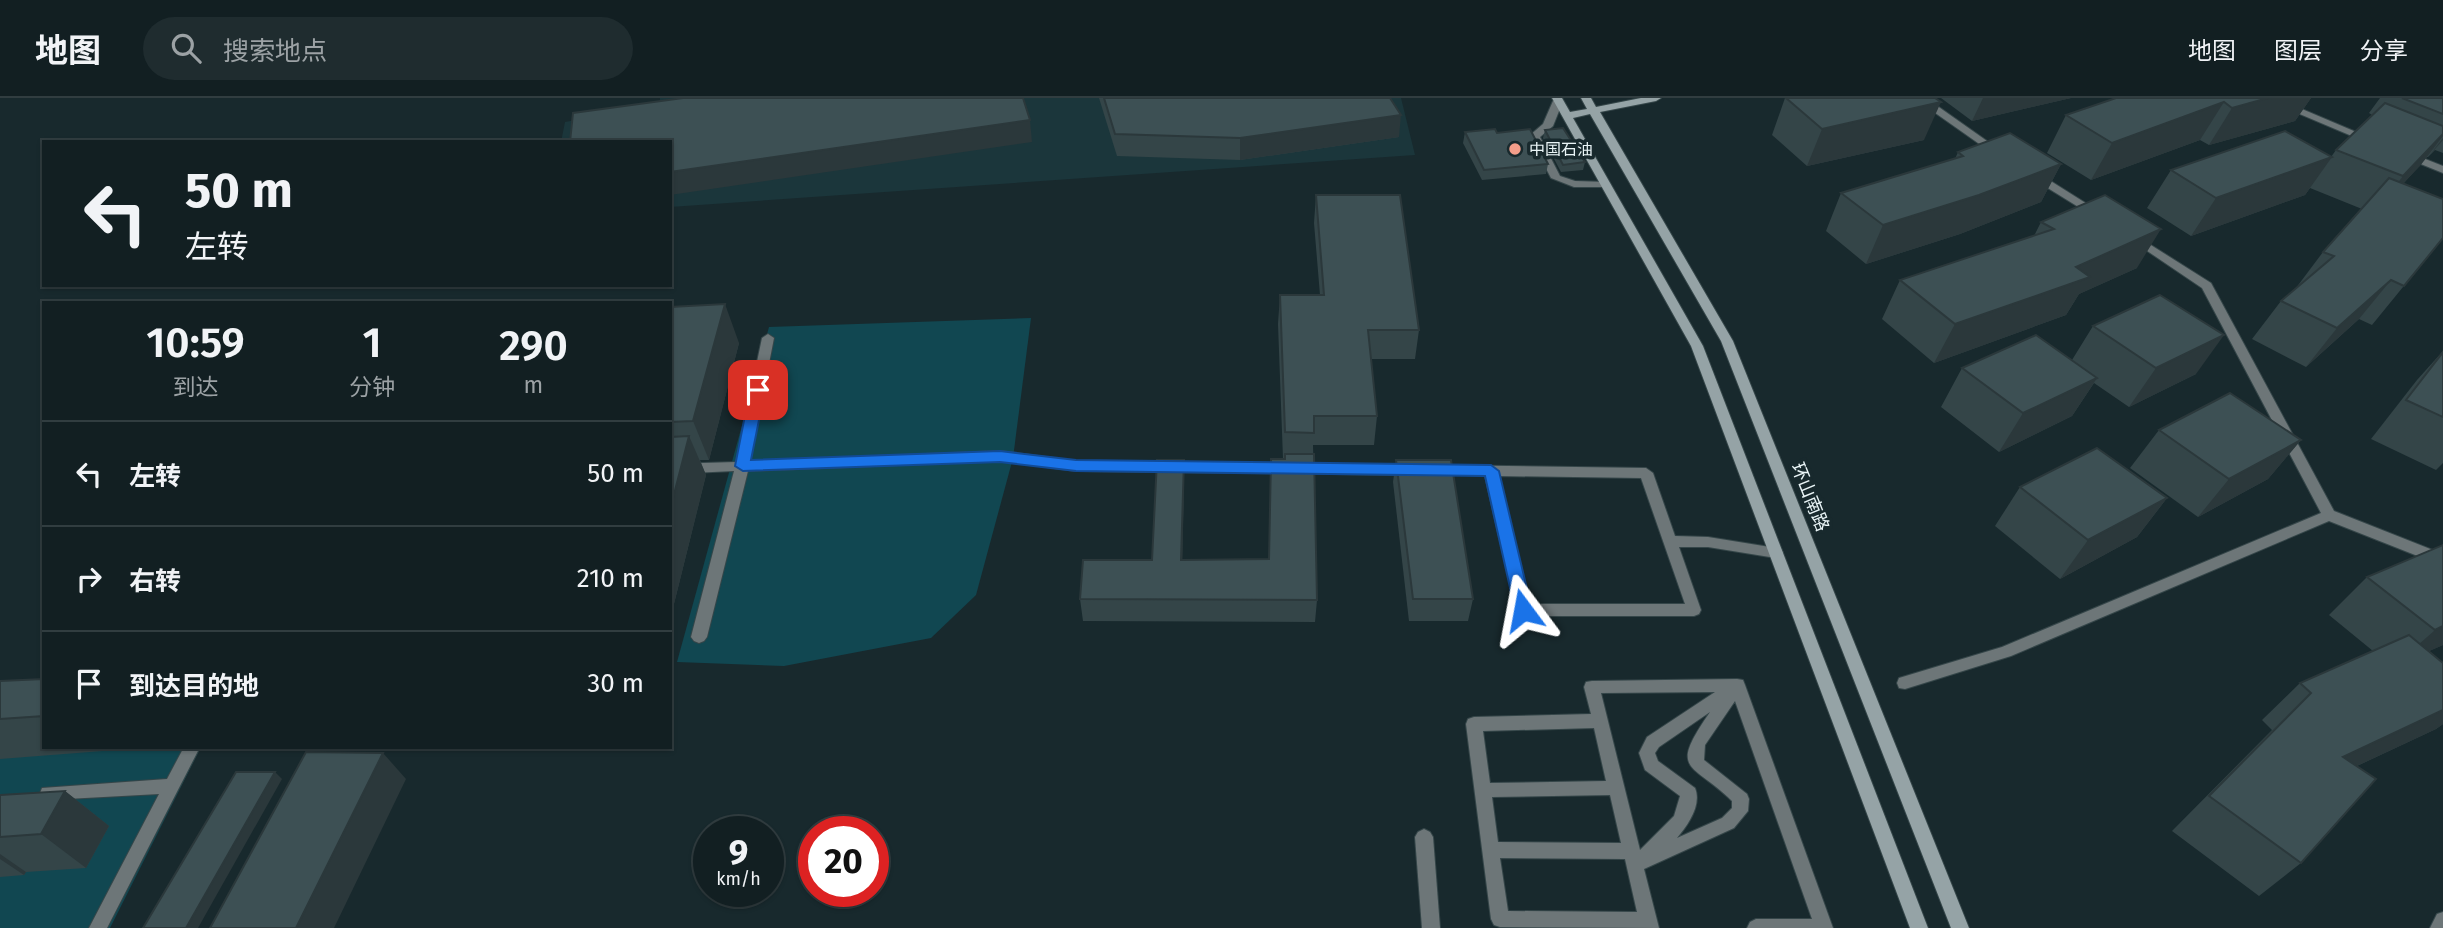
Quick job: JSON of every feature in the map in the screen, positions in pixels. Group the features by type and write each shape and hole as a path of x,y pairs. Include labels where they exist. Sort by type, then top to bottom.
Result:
{"main road":[{"name":"环山南路","path":"1586,98 1727,341 1960,928"},
{"path":"1567,116 1656,98"},
{"path":"1558,99 1697,346 1919,928"}],"lane":[{"path":"1919,98 1981,142 2207,286 2329,515 2443,560"},
{"path":"2267,98 2380,144"},
{"path":"1558,99 1548,126 1534,136 1556,178 1574,184 1606,185"},
{"path":"2393,149 2443,170"},
{"path":"699,637 743,466 768,338"},
{"path":"672,469 1000,456 1076,466 1491,471 1646,473 1694,610 1523,610 1491,471"},
{"path":"1905,683 2006,652 2329,515"},
{"path":"1670,541 1708,542 1776,553"},
{"path":"1601,721 1474,724 1500,919 1649,924 1634,858 1616,788 1601,721 1592,687 1737,685"},
{"path":"1491,850 1634,858 1728,823 1740,811 1741,799 1696,762 1697,744 1737,685"},
{"path":"1634,858 1675,830 1689,807 1689,793 1651,765 1647,753 1653,742 1737,685"},
{"path":"1737,685 1823,927 1756,928"},
{"path":"98,928 191,749"},
{"path":"26,794 172,786"},
{"path":"1483,790 1616,788"},
{"path":"1424,837 1431,928"},
{"path":"2438,928 2443,920"}],"shaded area":[{"path":"660,98 1401,98 1415,155 672,207 672,140 561,140 565,122 660,105"},
{"path":"1031,318 1013,458 976,595 931,638 784,666 677,662 769,327"},
{"path":"0,690 42,744 42,749 200,749 110,928 0,928"}],"building":[{"path":"683,98 1023,98 1030,120 672,172 672,140 570,140 573,113"},
{"path":"1104,98 1390,98 1401,115 1240,138 1115,134"},
{"path":"1786,98 1935,98 1941,102 1822,129"},
{"path":"2116,98 2268,98 2232,108 2224,102 2112,143 2066,115"},
{"path":"2402,98 2443,98 2443,114"},
{"path":"2385,103 2443,126 2443,134 2403,176 2336,150"},
{"path":"1563,128 1585,162 1563,165 1545,130"},
{"path":"1495,129 1497,133 1530,129 1548,164 1484,170 1465,132"},
{"path":"2285,131 2332,157 2216,198 2171,170"},
{"path":"2010,133 2061,164 1979,195 1883,225 1841,193 1963,156 1958,152"},
{"path":"2389,178 2443,199 2443,238 2404,286 2391,280 2337,328 2281,301 2334,256 2323,252"},
{"path":"1316,195 1400,195 1419,330 1368,330 1377,416 1314,416 1314,433 1285,432 1280,295 1324,295"},
{"path":"2105,195 2161,229 2076,267 2090,277 1955,324 1900,280 2054,229 2041,222"},
{"path":"2160,295 2224,335 2156,368 2093,326"},
{"path":"725,304 693,421 672,422 672,307"},
{"path":"2036,335 2097,378 2023,413 1962,368"},
{"path":"2443,352 2443,417 2406,400"},
{"path":"2230,393 2301,440 2229,479 2159,430"},
{"path":"689,436 672,502 672,437"},
{"path":"2097,448 2167,498 2088,540 2020,487"},
{"path":"1285,454 1314,454 1317,600 1080,599 1083,560 1152,560 1157,460 1184,460 1181,560 1269,559 1271,459 1285,459"},
{"path":"1396,460 1451,460 1473,599 1413,599"},
{"path":"2443,545 2443,626 2435,630 2367,577"},
{"path":"2409,635 2443,663 2443,710 2343,757 2376,779 2301,863 2209,796 2311,693 2300,683"},
{"path":"42,679 42,716 0,719 0,681"},
{"path":"306,752 383,753 296,928 210,928"},
{"path":"236,772 275,772 186,928 143,928"},
{"path":"65,791 41,834 0,837 0,795"}],"place":[{"name":"中国石油","path":"1515,149"}],"route":[{"path":"758,390 743,466 1000,456 1076,466 1491,471 1523,610"}]}
